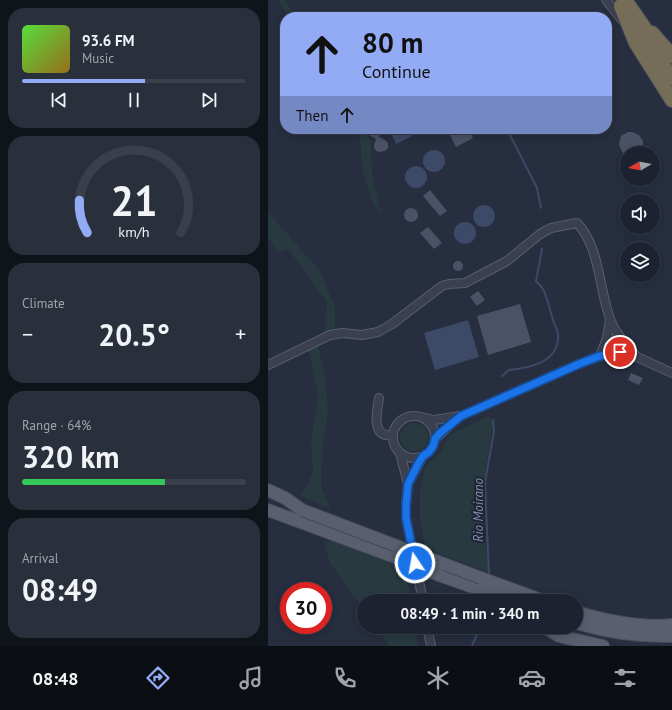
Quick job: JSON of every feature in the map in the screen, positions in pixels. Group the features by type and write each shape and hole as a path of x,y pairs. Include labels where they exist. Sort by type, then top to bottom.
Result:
{"highway":[{"path":"624,4 636,42 672,100"},
{"path":"624,4 672,56"},
{"path":"624,4 672,67"},
{"path":"624,4 672,78"}],"main road":[{"path":"268,490 285,498 302,510"},
{"path":"268,499 302,510 496,593"},
{"path":"268,510 439,575 482,590 496,593"},
{"path":"268,515 293,519"},
{"path":"583,614 623,623 654,626 672,625"},
{"path":"583,625 623,634 672,636"},
{"path":"556,634 603,646"}],"street":[{"path":"606,0 619,16 636,42"},
{"path":"268,365 330,335 342,333 362,335 378,332 392,324 442,286 448,284 465,283 507,261 540,234 551,228 577,223 584,231 592,249 610,319 622,340 637,357"},
{"path":"600,356 607,338 610,319"},
{"path":"422,594 406,518 408,484 400,453 396,448 393,436 394,429 402,419 414,416 434,420 461,416 600,356 620,352 637,357 672,373"},
{"path":"380,398 376,414 377,426 384,434 393,436"},
{"path":"435,439 461,416"},
{"path":"400,453 411,458 423,456 429,452 433,446 435,439 432,426 427,420 421,417"},
{"path":"408,484 423,456"},
{"path":"428,634 431,646"}],"shaded area":[{"path":"278,0 285,0 293,12 286,12"},
{"path":"358,134 367,134 371,141 372,175 381,213 373,204 363,173 360,139"},
{"path":"268,212 320,271 335,307 335,332 312,341 325,330 327,302 288,249 278,253 268,237"},
{"path":"318,345 325,378 328,409 322,455 321,487 331,509 301,496 313,473 311,441 318,396 309,350"},
{"path":"489,416 493,423 485,473 484,526 488,572 425,548 420,518 420,493 424,471 427,465 441,452 451,434"},
{"path":"414,423 424,427 428,437 424,447 414,451 404,447 400,437 404,427"},
{"path":"333,541 405,567 410,594 357,594 357,600 330,563 324,543"},
{"path":"381,634 416,634 418,646 390,646"}],"water":[{"path":"391,134 416,134 396,144"},
{"path":"434,150 442,153 445,161 442,169 434,172 426,169 423,161 426,153"},
{"path":"416,166 424,169 427,177 424,185 416,188 408,185 405,177 408,169"},
{"path":"484,205 492,208 495,216 492,224 484,227 476,224 473,216 476,208"},
{"path":"465,222 473,225 476,233 473,241 465,244 457,241 454,233 457,225"},
{"path":"468,320 479,357 435,370 424,333"}],"building":[{"path":"628,132 632,132 639,135 643,141 643,145 620,147 619,144 621,136"},
{"path":"380,134 379,137 388,143 388,148 385,151 379,152 375,150 374,145 376,139 369,135"},
{"path":"450,134 471,134 473,138 456,147"},
{"path":"430,190 447,211 440,216 423,196"},
{"path":"411,208 416,210 418,215 416,220 411,222 406,220 404,215 406,210"},
{"path":"428,227 442,243 434,249 420,233"},
{"path":"458,261 463,266 458,271 453,266"},
{"path":"478,291 485,300 477,306 470,297"},
{"path":"520,304 531,342 488,355 477,316"},
{"path":"631,373 643,378 639,385 628,380"}],"waterway":[{"name":"Rio Moirano","path":"510,134 537,188 541,208"},
{"name":"Rio Moirano","path":"502,376 509,370 525,368 541,363 553,353 556,346 558,336 547,298 544,291 536,281 542,249"},
{"name":"Rio Moirano","path":"489,576 485,482 494,431 493,420"},
{"name":"Rio Moirano","path":"472,646 477,634"}],"route":[{"path":"415,563 406,518 408,484 423,456 429,452 435,439 440,433 461,416 579,364 600,356 620,352"}]}
